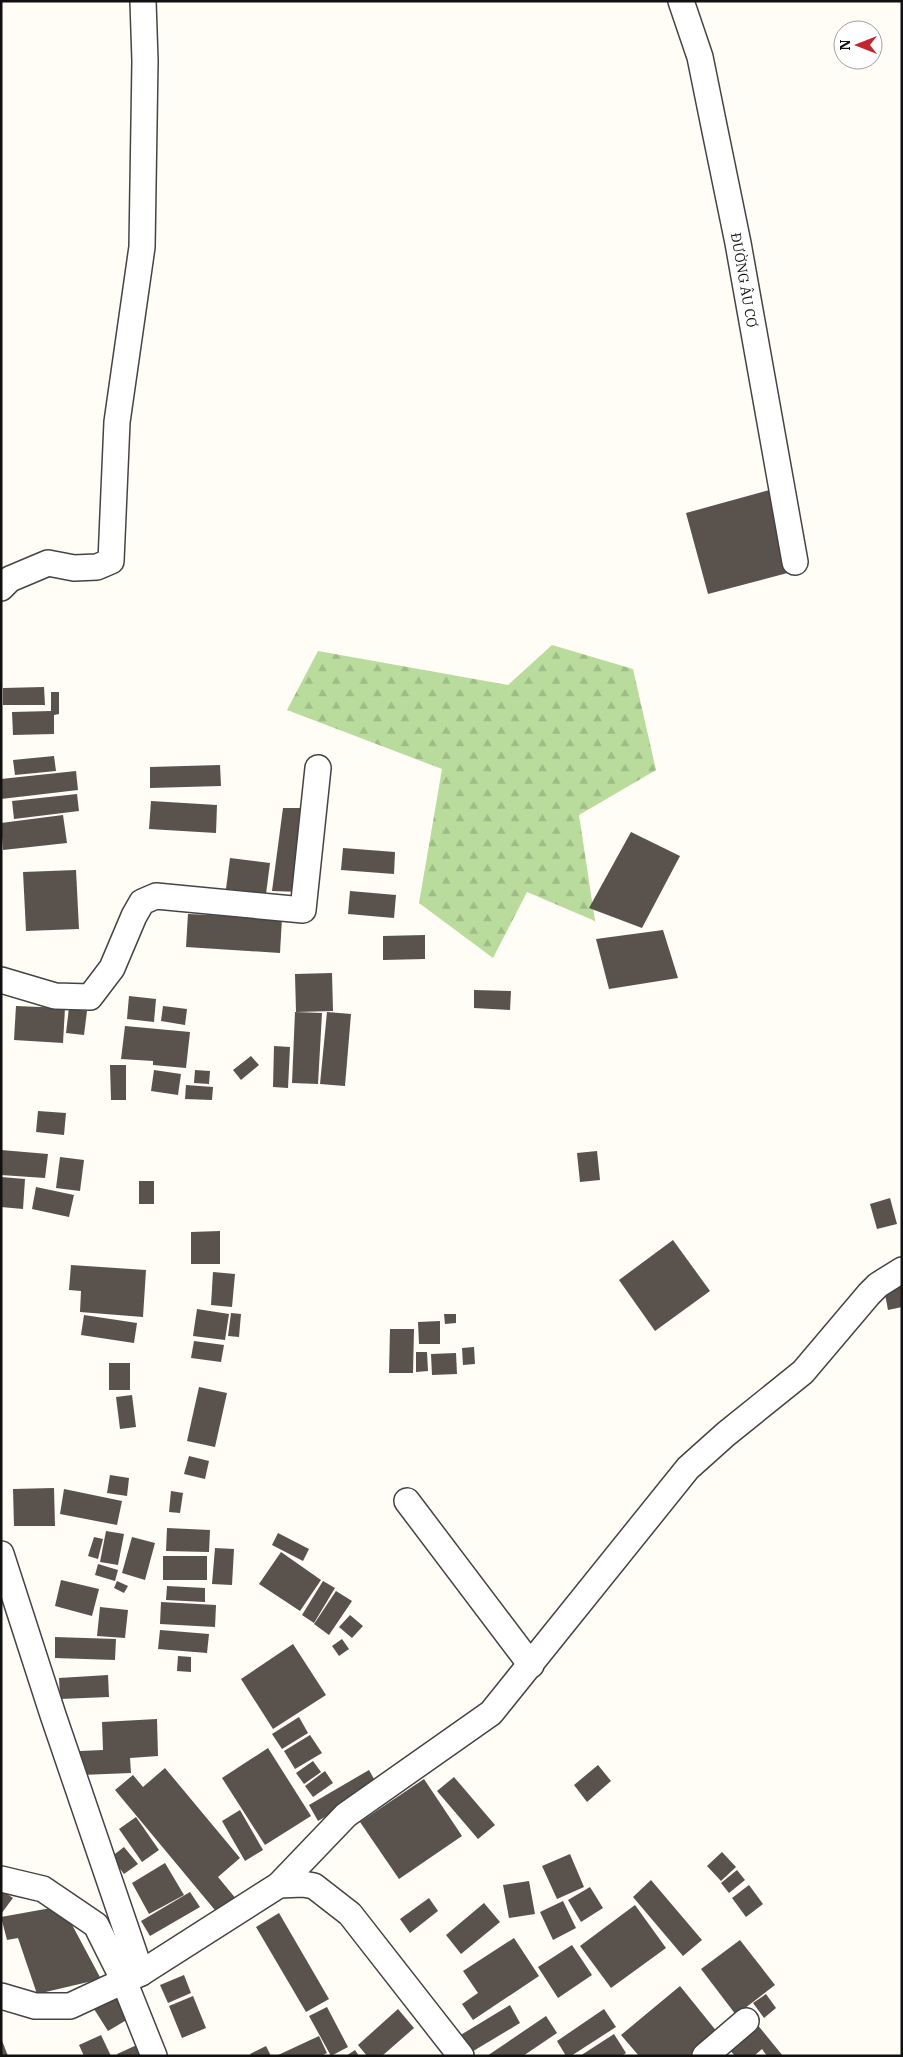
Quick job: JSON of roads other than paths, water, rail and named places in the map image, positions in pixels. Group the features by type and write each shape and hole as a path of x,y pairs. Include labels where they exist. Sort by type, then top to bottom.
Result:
{"street":[{"path":"1,588 10,579 48,563 74,568 97,567 111,561 117,422 142,247 145,60 143,1"},
{"name":"ĐƯỜNG ÂU CƠ","path":"681,1 700,56 738,243 795,562"},
{"path":"1,980 55,996 90,997 112,968 142,902 156,896 303,910 318,768"},
{"path":"1,1996 35,2006 70,2006 133,1977 259,1900 279,1885 346,1815 491,1713 688,1468 726,1434 803,1372 869,1294 878,1285 902,1270"},
{"path":"407,1501 531,1665"},
{"path":"1,1554 53,1715 133,1977 154,2056"},
{"path":"1,1879 43,1889 96,1925 133,1977"},
{"path":"279,1885 303,1884 314,1886 350,1914 461,2056"},
{"path":"705,2056 746,2021"}]}
